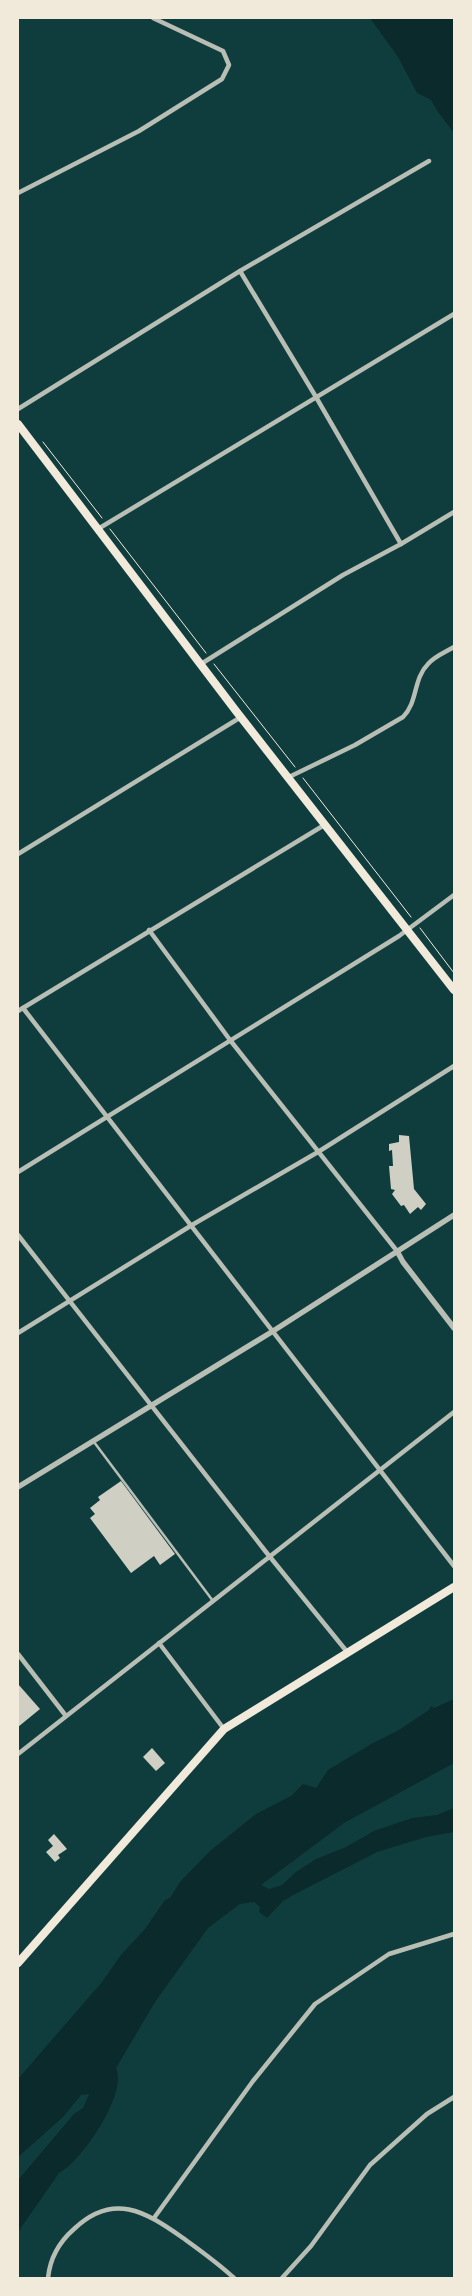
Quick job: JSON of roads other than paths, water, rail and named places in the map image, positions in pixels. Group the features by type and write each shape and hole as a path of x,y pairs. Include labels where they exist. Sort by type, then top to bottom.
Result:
{"main road":[{"path":"18,424 241,717 454,990"},
{"path":"18,1962 224,1729 349,1654 454,1587"}],"street":[{"path":"18,193 139,131 222,79 229,66 223,51 153,18"},
{"path":"18,409 240,271 429,161"},
{"path":"240,271 401,544"},
{"path":"98,528 454,314"},
{"path":"201,664 343,575 401,544 454,512"},
{"path":"289,777 355,745 403,717 410,710 419,676 427,664 454,647"},
{"path":"18,854 241,717"},
{"path":"18,1011 326,824"},
{"path":"18,1172 408,930 454,895"},
{"path":"149,930 230,1040 397,1251 403,1262 454,1328"},
{"path":"24,1008 272,1331 382,1470 454,1566"},
{"path":"18,1333 192,1225 318,1152 454,1066"},
{"path":"18,1487 272,1331 454,1215"},
{"path":"18,1234 270,1557 349,1654"},
{"path":"18,1754 454,1412"},
{"path":"159,1642 224,1729"},
{"path":"18,1654 66,1716"},
{"path":"154,2218 253,2081 315,2004 389,1954 454,1934"},
{"path":"282,2278 311,2246 370,2165 427,2114 454,2097"},
{"path":"48,2278 50,2263 62,2240 83,2220 106,2209 128,2208 154,2218 219,2264 234,2278"}],"lane":[{"path":"94,1441 213,1601"}],"water":[{"path":"370,18 454,18 454,133 431,100 417,93 398,57"},
{"path":"454,1699 454,1763 344,1823 261,1885 269,1889 282,1885 296,1872 316,1859 346,1847 374,1831 412,1818 437,1815 454,1808 454,1832 426,1837 377,1852 283,1901 267,1918 259,1912 260,1907 254,1902 240,1904 208,1928 155,2002 116,2068 118,2079 115,2093 101,2125 79,2155 59,2173 18,2232 18,2180 74,2114 83,2108 89,2094 81,2095 63,2117 18,2157 18,2079 102,1982 121,1955 145,1929 165,1900 170,1898 180,1882 210,1851 256,1814 291,1796 303,1784 316,1788 328,1770 399,1730 429,1710 431,1706 434,1708"}]}
